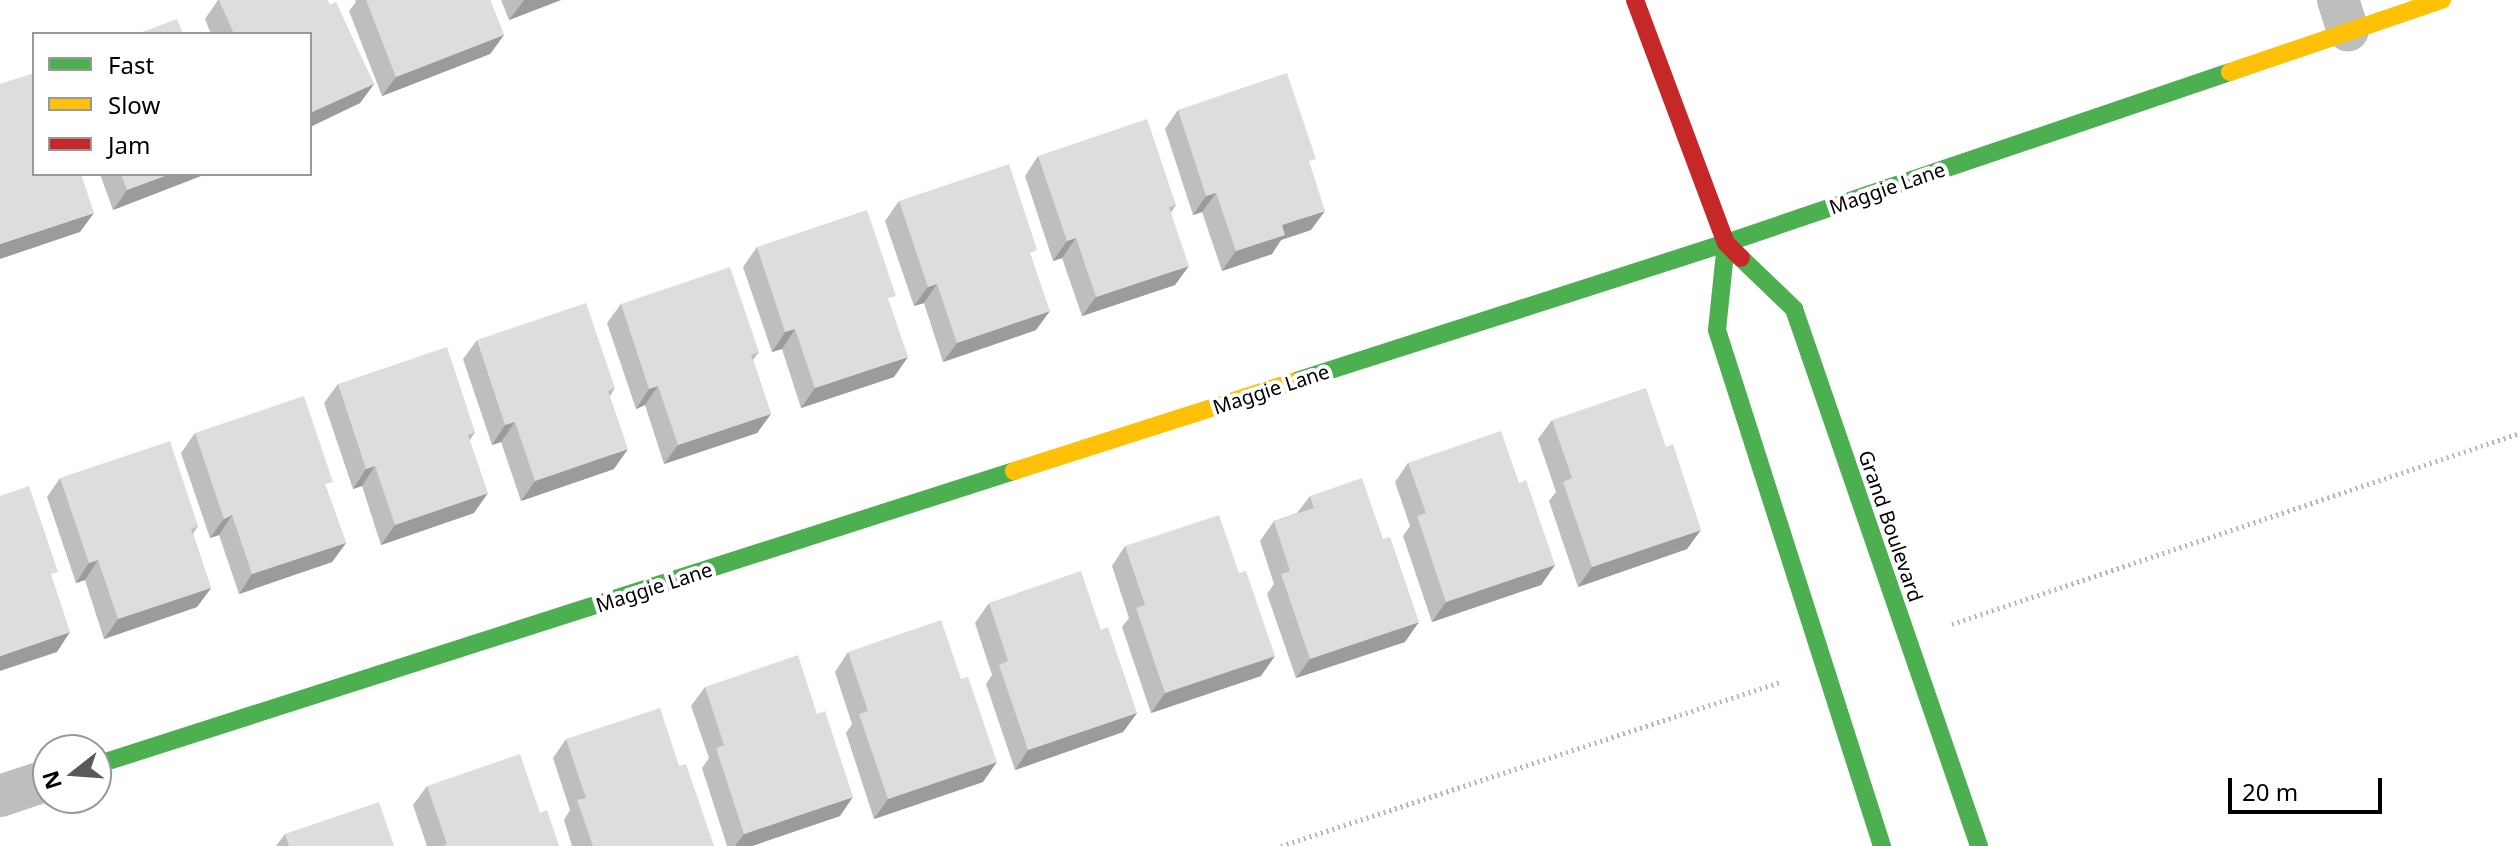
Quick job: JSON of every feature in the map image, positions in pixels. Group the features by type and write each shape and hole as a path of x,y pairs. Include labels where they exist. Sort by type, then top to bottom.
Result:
{"street":[{"name":"Grand Boulevard","path":"1635,0 1726,243 1794,309 1979,846"},
{"name":"Maggie Lane","path":"112,760 1726,243 2343,15 2442,0"},
{"name":"Grand Boulevard","path":"1726,243 1717,330 1882,846"},
{"path":"0,796 32,785"}],"building":[{"path":"219,0 327,0 330,5 336,2 374,84 312,112 312,32 233,32"},
{"path":"366,0 490,0 504,35 396,77"},
{"path":"177,19 182,32 142,32"},
{"path":"1287,73 1316,159 1309,161 1325,211 1282,225 1285,235 1236,251 1216,193 1206,196 1178,110"},
{"path":"32,74 32,176 82,176 94,213 0,244 0,84"},
{"path":"1147,119 1176,205 1169,207 1189,266 1096,297 1076,238 1067,241 1038,156"},
{"path":"1009,164 1037,250 1030,253 1050,311 957,343 937,284 928,287 899,201"},
{"path":"122,176 165,176 127,190"},
{"path":"867,210 896,296 888,298 908,357 815,388 795,329 785,332 757,247"},
{"path":"730,267 759,352 751,355 771,414 678,445 658,386 649,389 621,304"},
{"path":"586,303 615,388 608,391 628,449 535,481 515,422 505,425 477,340"},
{"path":"447,347 475,432 468,435 488,493 395,525 375,466 366,469 338,384"},
{"path":"1646,388 1666,447 1673,444 1701,530 1592,567 1563,482 1572,478 1552,420"},
{"path":"304,396 333,482 325,484 346,543 252,574 232,515 224,519 195,433"},
{"path":"1501,431 1519,483 1526,480 1555,565 1446,602 1417,516 1426,513 1408,463"},
{"path":"170,441 198,526 191,529 211,588 118,619 98,560 89,563 60,478"},
{"path":"1362,478 1383,539 1390,537 1419,622 1310,659 1281,574 1290,571 1274,521 1314,508 1310,496"},
{"path":"29,486 58,572 51,574 70,632 0,656 0,496"},
{"path":"1219,515 1239,573 1246,571 1275,656 1165,693 1136,608 1145,605 1125,546"},
{"path":"1081,571 1101,630 1108,627 1137,713 1028,750 999,665 1008,661 989,603"},
{"path":"941,620 961,679 968,677 997,762 888,799 859,714 868,711 848,652"},
{"path":"798,655 817,714 825,711 853,797 744,834 716,748 724,745 705,687"},
{"path":"660,708 679,766 686,764 714,846 593,846 577,800 586,798 566,739"},
{"path":"520,754 540,813 547,810 559,846 443,846 447,844 427,786"},
{"path":"379,802 394,846 289,846 285,834"}],"traffic: fast":[{"path":"1293,382 1726,243 2230,72"},
{"path":"1726,243 1717,330 1882,846"},
{"path":"1741,258 1794,309 1979,846"},
{"path":"112,760 1014,471"}],"traffic: slow":[{"path":"2230,72 2442,0"},
{"path":"1014,471 1293,382"}],"traffic: jam":[{"path":"1635,0 1726,243 1741,258"}]}
